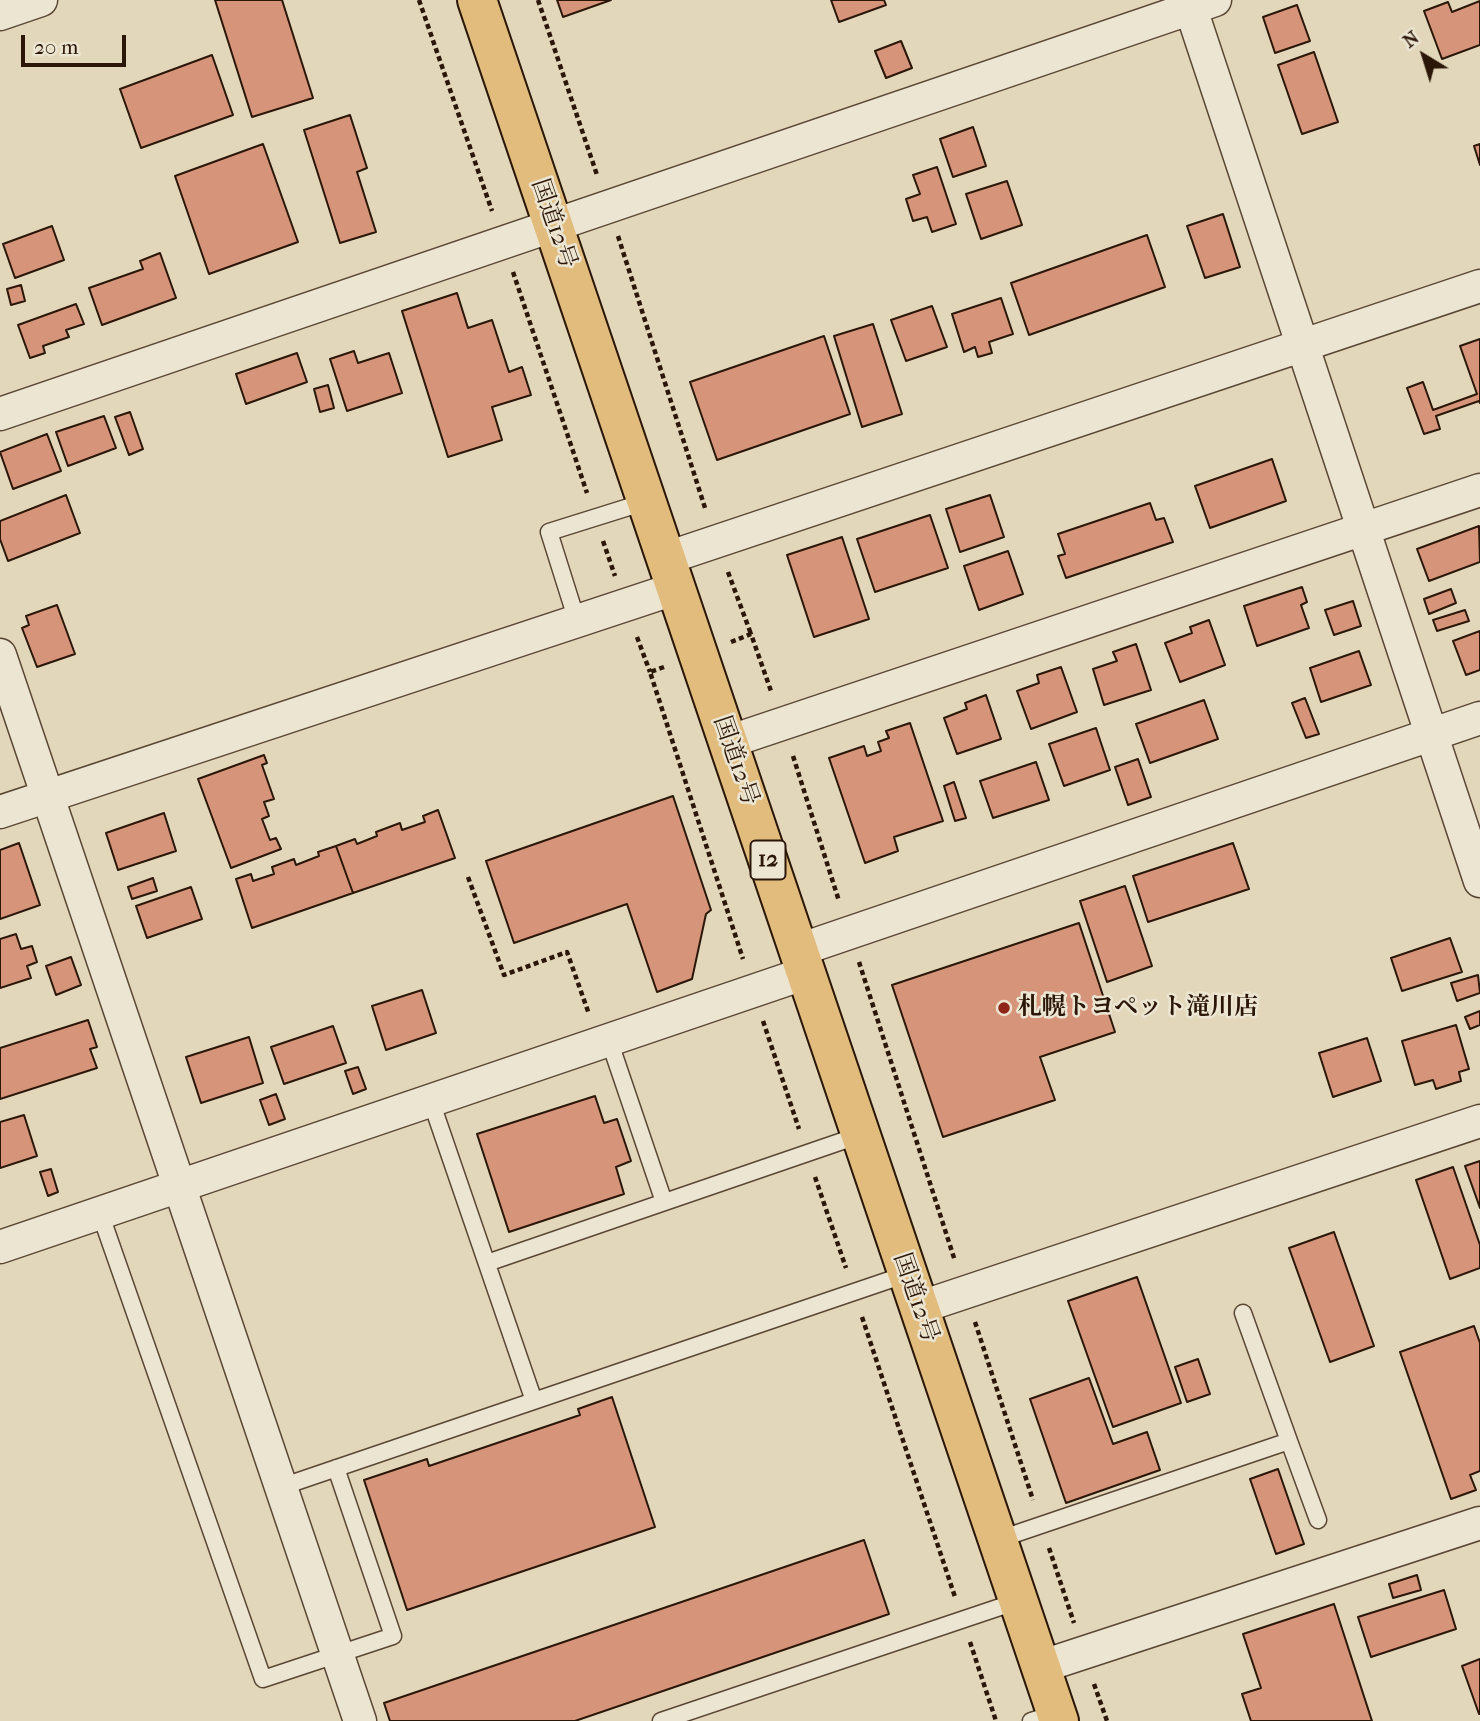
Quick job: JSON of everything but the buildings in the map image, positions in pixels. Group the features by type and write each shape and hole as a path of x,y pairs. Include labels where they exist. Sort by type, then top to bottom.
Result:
{"highway":[{"name":"国道12号","path":"477,0 1040,1667 1049,1718"}],"street":[{"path":"0,14 41,0"},
{"path":"0,414 1198,3 1363,531 1480,881"},
{"path":"0,812 625,605 716,542 1480,286"},
{"path":"728,742 1480,490"},
{"path":"0,655 360,1721"},
{"path":"0,1247 604,1042 803,961 850,932 1480,718"},
{"path":"913,1291 965,1292 1480,1121"},
{"path":"1040,1667 1480,1523"}],"lane":[{"path":"577,621 549,533 648,501"},
{"path":"604,1042 664,1202"},
{"path":"431,1101 534,1401"},
{"path":"487,1264 860,1135"},
{"path":"100,1213 263,1679 393,1636 336,1468"},
{"path":"281,1486 534,1401 913,1291"},
{"path":"1242,1313 1318,1520"},
{"path":"997,1540 1289,1441"},
{"path":"661,1721 1018,1601"}],"path":[{"path":"419,0 650,672"},
{"path":"538,0 608,206 716,542 782,724 1107,1721"},
{"path":"699,654 751,634"},
{"path":"468,877 504,975 567,952 604,1042"}],"place":[{"name":"札幌トヨペット滝川店","path":"1004,1008"}]}
